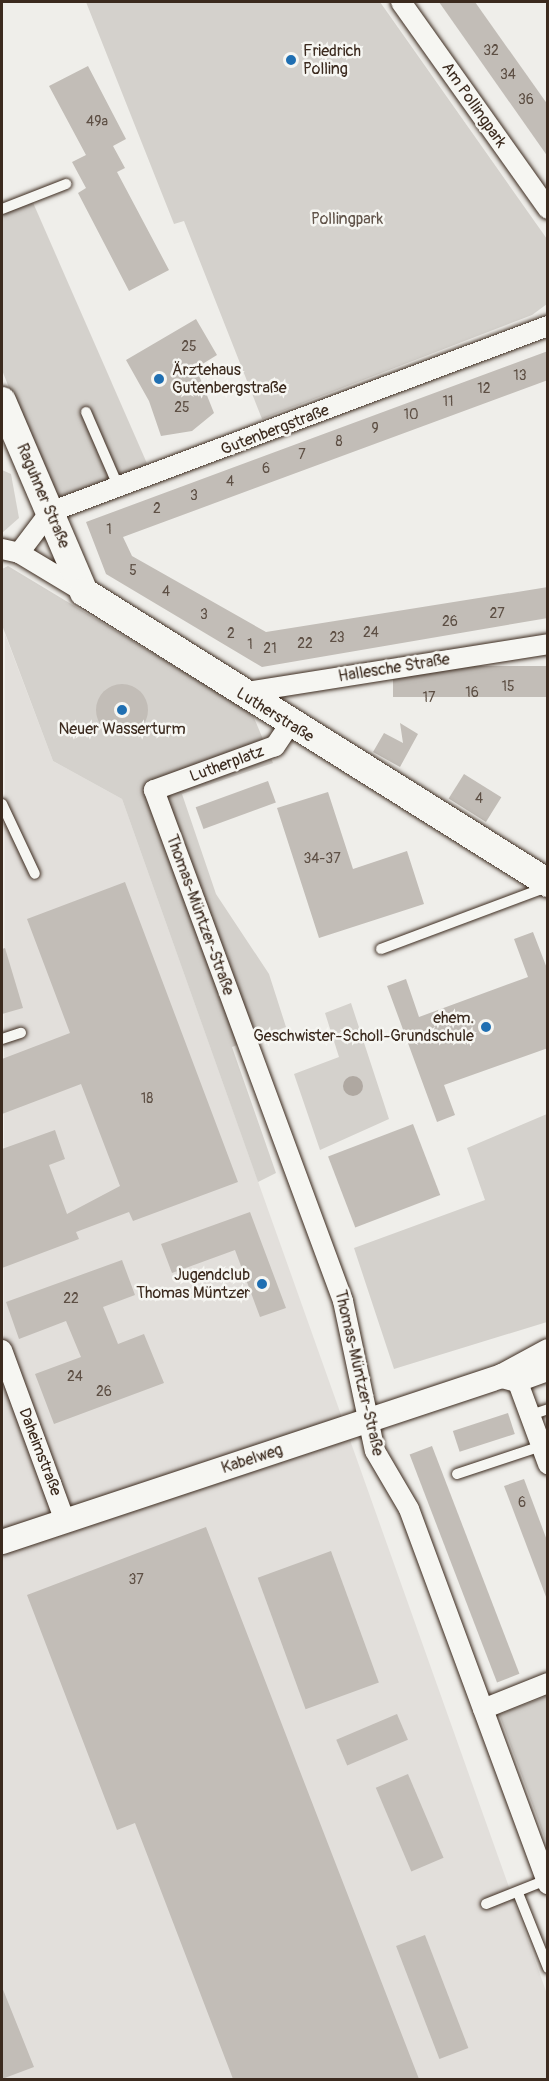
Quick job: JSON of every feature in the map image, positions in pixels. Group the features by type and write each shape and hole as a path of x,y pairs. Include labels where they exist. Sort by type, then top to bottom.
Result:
{"main road":[{"name":"Raguhner Straße","path":"2,401 84,591"},
{"name":"Lutherstraße","path":"84,591 240,693 548,885"}],"street":[{"name":"Am Pollingpark","path":"401,2 548,209"},
{"name":"Gutenbergstraße","path":"50,512 548,326"},
{"path":"10,551 50,512"},
{"name":"Lutherstraße","path":"10,551 84,591"},
{"name":"Hallesche Straße","path":"240,693 548,644"},
{"name":"Lutherplatz","path":"154,790 276,746 290,724"},
{"name":"Thomas-Müntzer-Straße","path":"154,790 344,1301 368,1420 379,1461 409,1509 547,1882"},
{"name":"Daheimstraße","path":"2,1350 65,1521"},
{"name":"Kabelweg","path":"510,1378 548,1352"},
{"name":"Kabelweg","path":"2,1542 368,1420 510,1378 548,1370"},
{"path":"510,1378 539,1412 545,1451"},
{"path":"483,1708 548,1683"}],"lane":[{"path":"2,209 66,184"},
{"path":"87,412 119,488"},
{"path":"2,804 35,874"},
{"path":"381,949 548,885"},
{"path":"2,1039 21,1033"},
{"path":"457,1474 545,1451"},
{"path":"486,1904 547,1882"},
{"path":"518,1893 548,1968"}],"shaded area":[{"path":"5,634 53,761 122,799 547,1994 547,2079 2,2079"},
{"path":"349,1076 357,1076 363,1082 363,1090 357,1096 349,1096 343,1090 343,1082"}],"green space":[{"name":"Pollingpark","path":"86,2 380,2 547,239 547,304 532,315 262,419 184,221 174,224"},
{"path":"31,198 149,468 55,505 2,370 2,209"},
{"path":"2,470 11,474 19,518 2,533"},
{"path":"8,566 252,713 273,763 182,794 216,894 269,974 286,1027 232,1047 276,1173 258,1182 122,799 53,761 2,625 2,569"},
{"path":"351,1003 389,1119 320,1150 294,1074 339,1057 325,1013"},
{"path":"547,1114 547,1322 394,1369 354,1248 485,1200 467,1148"},
{"path":"548,1696 547,1844 499,1714"}],"building":[{"path":"439,2 475,2 548,105 548,157"},
{"path":"88,66 126,139 113,146 125,168 117,172 169,270 129,291 78,193 86,188 72,162 86,155 49,86"},
{"name":"Ärztehaus Gutenbergstraße","path":"196,319 217,355 196,368 214,413 192,431 161,436 149,401 126,360"},
{"path":"548,351 548,380 123,537 132,556 266,632 548,587 548,618 262,667 106,574 86,522"},
{"path":"393,666 548,666 548,697 393,697"},
{"name":"Neuer Wasserturm","path":"122,684 136,688 144,696 148,710 144,724 136,732 122,736 108,732 100,724 96,710 100,696 108,688"},
{"path":"400,723 418,734 400,767 373,752 384,733 403,743"},
{"path":"464,774 501,797 486,822 449,799"},
{"path":"268,781 276,803 204,829 196,807"},
{"path":"328,792 353,869 407,851 424,904 319,938 277,808"},
{"path":"125,882 238,1182 133,1221 129,1212 76,1232 79,1239 2,1268 2,1149 55,1130 65,1159 49,1165 67,1214 120,1186 81,1084 2,1114 2,1059 70,1033 27,919"},
{"name":"ehem. Geschwister-Scholl-Grundschule","path":"533,932 548,971 548,1048 444,1085 455,1115 437,1122 387,986 406,979 419,1017 528,977 514,939"},
{"path":"5,948 23,1008 2,1014 2,949"},
{"path":"413,1124 440,1195 355,1228 328,1157"},
{"path":"250,1212 286,1308 260,1317 235,1250 172,1273 161,1244"},
{"path":"122,1260 135,1295 103,1307 118,1344 144,1334 164,1383 54,1424 35,1374 81,1357 66,1321 19,1339 6,1302"},
{"path":"508,1413 515,1434 460,1452 453,1431"},
{"path":"432,1446 519,1674 497,1682 410,1455"},
{"path":"524,1479 548,1543 548,1602 504,1486"},
{"path":"206,1527 419,2079 233,2079 135,1823 117,1830 27,1595"},
{"path":"331,1551 379,1683 306,1709 258,1578"},
{"path":"397,1714 408,1740 347,1766 336,1740"},
{"path":"408,1774 444,1858 411,1871 376,1788"},
{"path":"425,1935 468,2048 439,2059 396,1946"},
{"path":"2,1987 34,2067 2,2079"}],"place":[{"name":"Friedrich Polling","path":"291,60"},
{"name":"Ärztehaus Gutenbergstraße","path":"159,379"},
{"name":"Neuer Wasserturm","path":"122,710"},
{"name":"ehem. Geschwister-Scholl-Grundschule","path":"486,1027"},
{"name":"Jugendclub Thomas Müntzer","path":"262,1284"}]}
